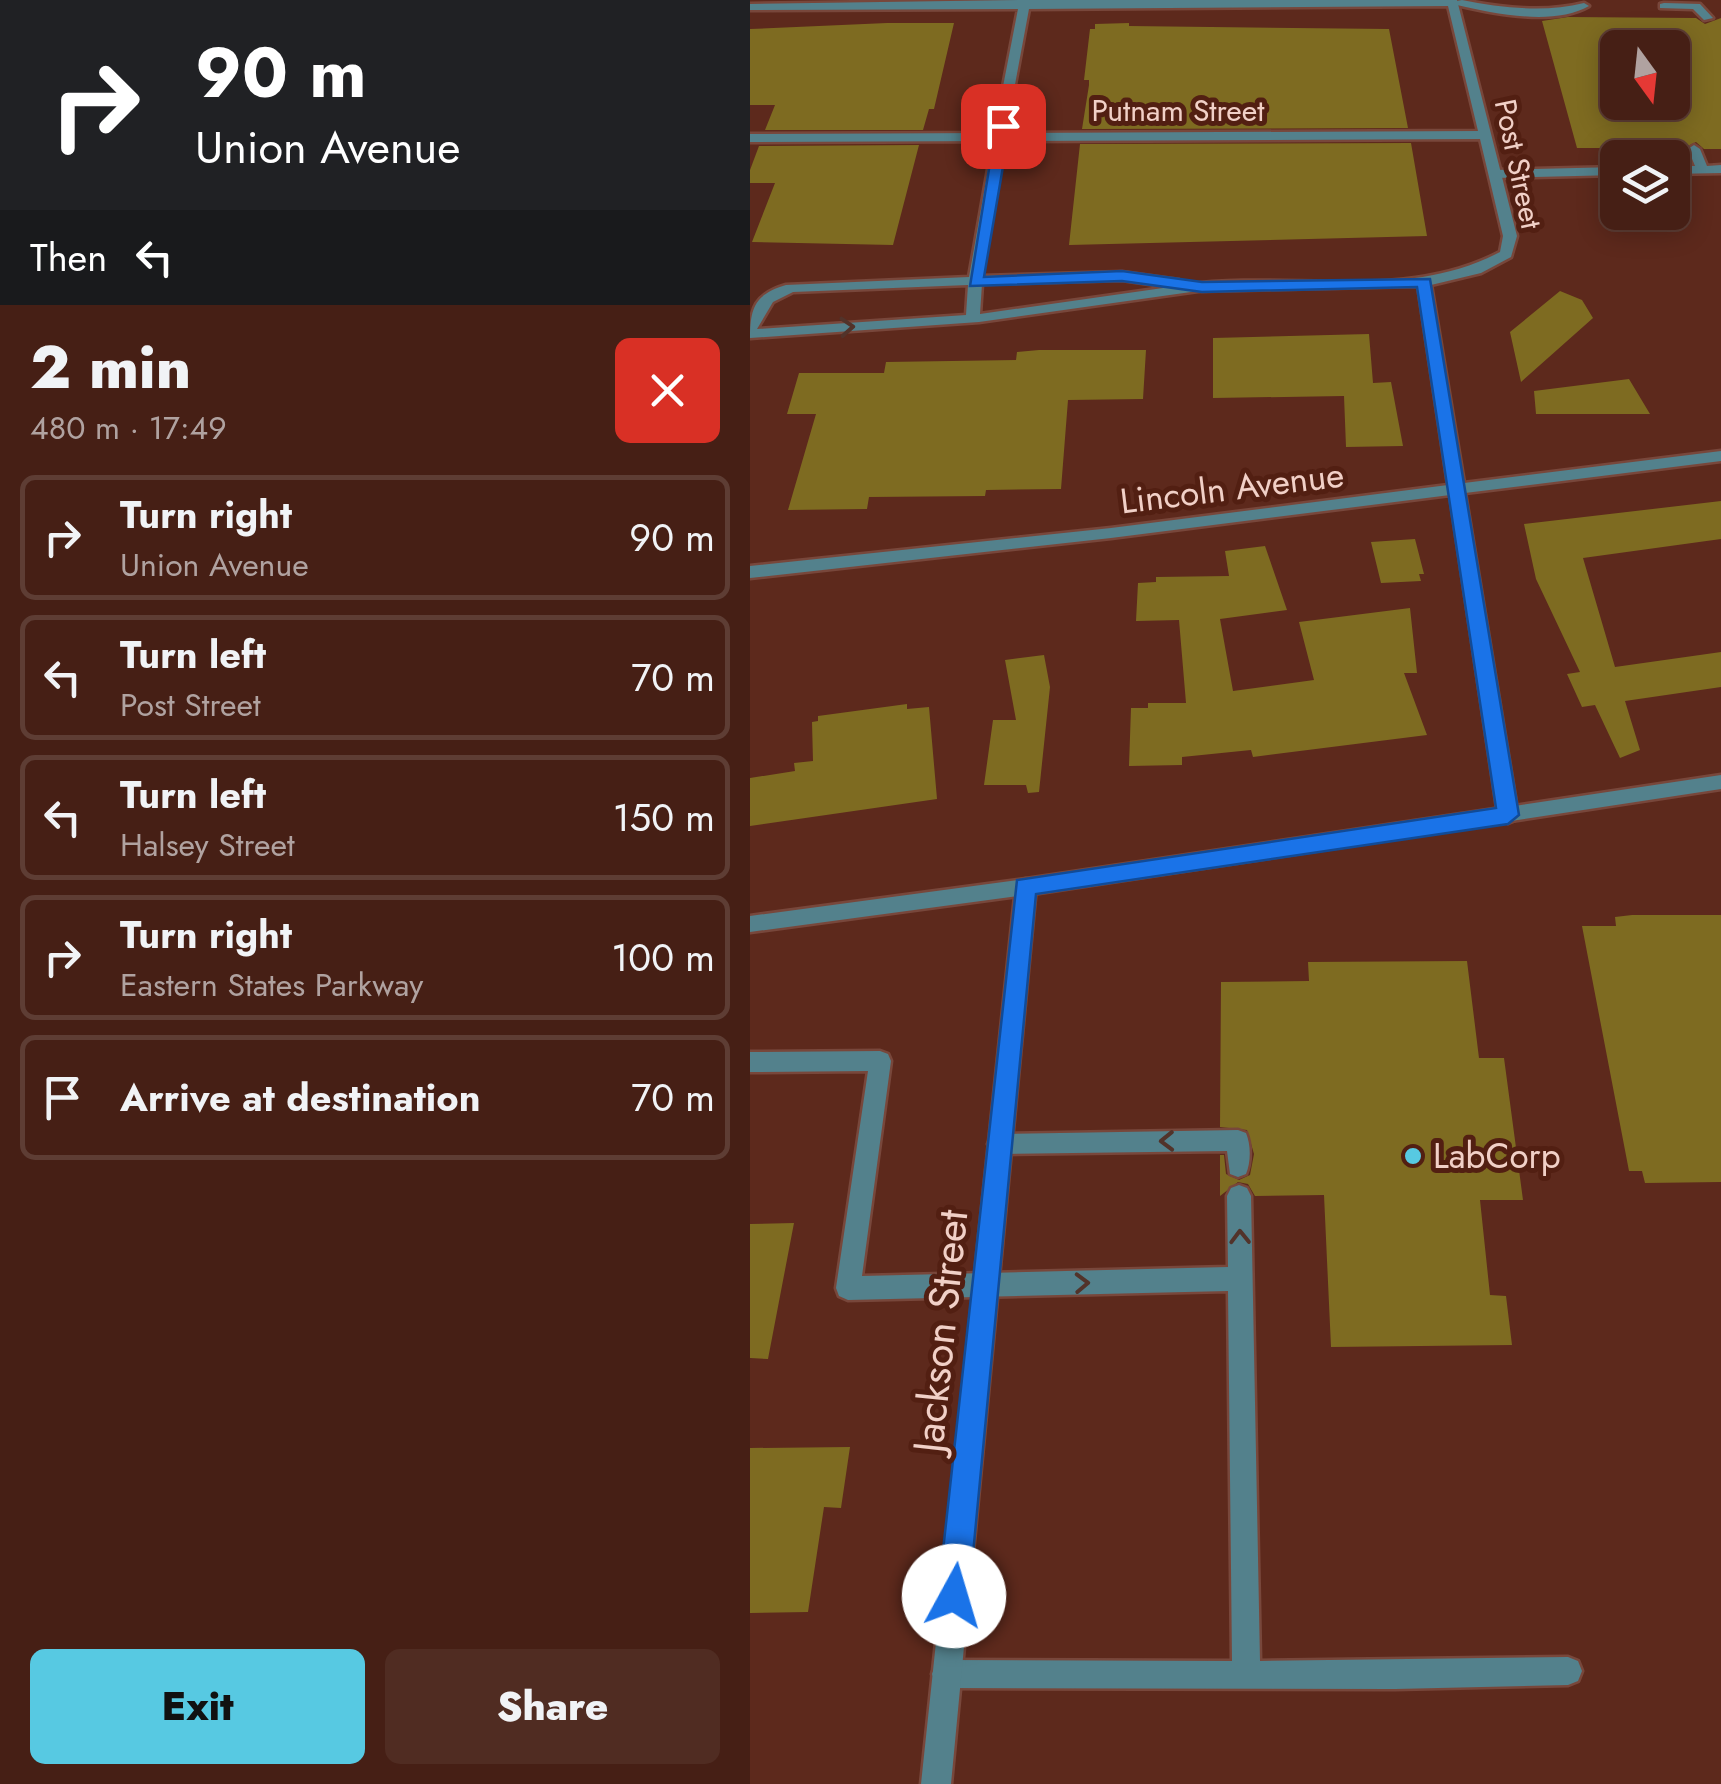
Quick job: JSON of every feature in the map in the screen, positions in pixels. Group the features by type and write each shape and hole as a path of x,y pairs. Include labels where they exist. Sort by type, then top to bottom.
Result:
{"street":[{"path":"750,7 1478,0"},
{"path":"1558,0 1600,6"},
{"path":"1456,2 1488,9 1568,15 1584,6"},
{"name":"Post Street","path":"1424,282 1486,269 1506,254 1510,236 1456,2"},
{"path":"973,318 975,282 1025,3"},
{"path":"1664,6 1696,6 1708,18"},
{"name":"Putnam Street","path":"750,138 1486,135"},
{"path":"1694,148 1702,169"},
{"path":"1690,169 1721,169"},
{"path":"1495,174 1600,171"},
{"path":"1202,287 1122,276 802,286 772,294 758,307 750,332 973,318 1114,302 1202,287 1424,282 1508,815"},
{"name":"Lincoln Avenue","path":"750,572 1111,533 1721,456"},
{"path":"750,924 1026,887 1721,782"},
{"name":"Jackson Street","path":"936,1784 1026,887"},
{"path":"750,1062 880,1062 848,1288 1241,1278"},
{"path":"999,1144 1238,1140 1238,1166"},
{"path":"1239,1196 1246,1674"},
{"path":"946,1674 1568,1671"}],"building":[{"path":"1568,17 1696,18 1705,24 1721,18 1721,149 1704,149 1696,142 1690,145 1690,140 1600,140 1600,148 1577,148 1542,21"},
{"path":"954,23 934,109 929,109 923,130 765,130 775,105 750,105 750,29"},
{"path":"1095,24 1389,29 1408,128 1082,129 1089,85 1089,80 1084,80 1090,29 1095,29"},
{"path":"1411,143 1427,236 1069,245 1080,144"},
{"path":"919,145 893,245 752,242 775,183 750,183 750,170 759,146"},
{"path":"1560,291 1582,300 1593,318 1521,382 1510,332"},
{"path":"1369,334 1373,383 1391,382 1403,446 1346,447 1344,396 1213,398 1213,338"},
{"path":"1146,350 1143,399 1068,400 1061,489 986,490 985,496 869,497 867,509 788,510 816,414 787,414 799,373 884,373 886,362 1016,360 1017,352"},
{"path":"1629,379 1650,414 1536,414 1534,391"},
{"path":"1721,501 1721,539 1583,558 1615,667 1721,652 1721,687 1625,701 1640,750 1620,758 1595,705 1582,707 1567,674 1580,672 1536,579 1524,524"},
{"path":"1415,539 1424,574 1419,574 1421,581 1381,583 1371,542"},
{"path":"1265,546 1287,610 1220,619 1233,691 1314,680 1299,622 1410,608 1417,673 1404,673 1427,735 1253,757 1251,750 1182,757 1182,765 1129,766 1131,708 1148,708 1148,703 1186,703 1179,620 1136,621 1138,583 1156,582 1156,577 1229,576 1225,551"},
{"path":"1044,655 1050,687 1039,792 1028,793 1026,785 984,785 993,720 1016,720 1005,660"},
{"path":"907,704 907,709 929,707 937,799 750,826 750,778 795,771 794,763 813,761 812,722 818,721 818,716"},
{"path":"1721,915 1721,1182 1645,1183 1642,1171 1629,1171 1582,926 1616,926 1615,917"},
{"name":"LabCorp","path":"1467,961 1479,1058 1504,1058 1523,1200 1480,1200 1490,1295 1506,1296 1512,1345 1331,1347 1324,1195 1255,1196 1248,1184 1238,1182 1220,1196 1220,1155 1224,1155 1226,1174 1239,1180 1250,1175 1254,1154 1247,1130 1220,1127 1221,982 1309,981 1308,962"},
{"path":"794,1223 768,1359 750,1358 750,1224"},
{"path":"850,1447 841,1508 824,1507 808,1612 750,1613 750,1448"}],"place":[{"name":"LabCorp","path":"1413,1156"}],"route":[{"path":"954,1596 1026,887 1508,815 1424,282 1202,287 1122,276 975,282 1003,126"}]}
